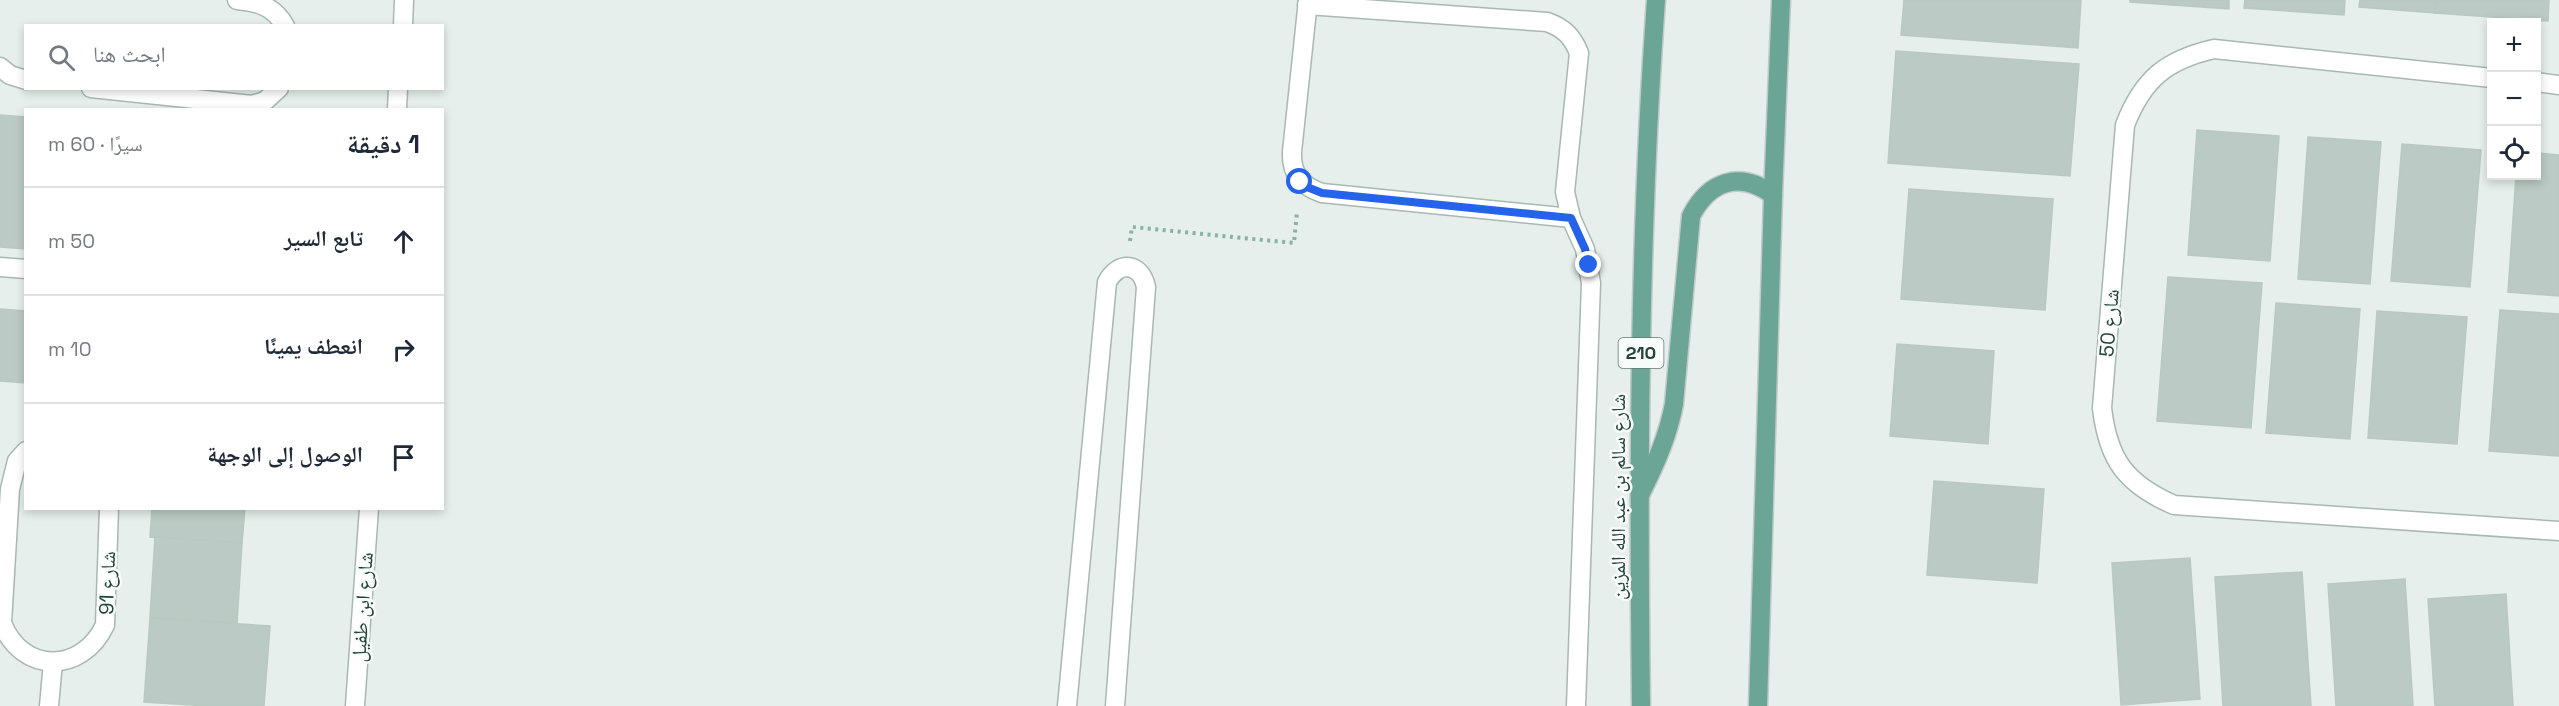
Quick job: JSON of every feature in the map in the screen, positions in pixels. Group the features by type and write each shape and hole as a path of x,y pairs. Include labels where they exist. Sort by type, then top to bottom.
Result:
{"main road":[{"name":"شارع سالم بن عبد الله المزين","path":"1641,706 1639,498 1643,217 1656,0"},
{"path":"1758,706 1781,0"},
{"path":"1639,498 1660,454 1674,404 1690,216 1698,201 1711,189 1727,182 1744,181 1760,186 1773,195"}],"street":[{"path":"237,0 259,2 270,8 283,24"},
{"path":"403,24 404,0"},
{"path":"1571,218 1322,193 1300,182 1294,173 1292,152 1308,3 1547,22 1562,27 1573,38 1579,53 1565,178 1565,192 1571,218 1585,249 1591,283 1576,706"},
{"name":"شارع 50","path":"2487,77 2214,49 2190,55 2168,65 2149,82 2134,102 2125,125 2102,408 2105,434 2114,458 2130,478 2151,494 2174,505 2559,531"},
{"path":"0,67 10,75 24,79"},
{"path":"2541,83 2559,85"},
{"path":"110,90 252,105 265,101 277,90"},
{"path":"397,108 398,90"},
{"path":"0,267 24,269"},
{"path":"1067,706 1107,282 1119,268 1127,267 1137,270 1144,278 1146,287 1115,706"},
{"path":"24,453 17,461 10,489 2,623 16,647 31,658 53,662 49,706"},
{"name":"شارع 91","path":"53,662 73,659 90,648 100,637 105,625 109,510"},
{"name":"شارع ابن طفيل","path":"355,706 369,510"}],"path":[{"path":"1127,267 1132,227 1294,243 1300,182"}],"building":[{"path":"1904,0 2081,0 2078,48 1901,35"},
{"path":"2130,0 2229,0 2229,9 2130,2"},
{"path":"2245,0 2345,0 2344,15 2244,8"},
{"path":"2360,0 2436,0 2435,13 2359,7"},
{"path":"2436,0 2549,0 2548,21 2541,21 2541,18 2435,13"},
{"path":"1896,51 2079,64 2070,176 1888,163"},
{"path":"0,115 24,117 24,249 0,247"},
{"path":"2197,130 2279,136 2270,261 2188,255"},
{"path":"2308,137 2381,142 2370,284 2298,279"},
{"path":"2402,144 2481,150 2470,287 2391,281"},
{"path":"2541,153 2559,155 2559,296 2508,292 2516,180 2541,180"},
{"path":"1909,189 2053,199 2045,310 1901,299"},
{"path":"2168,277 2262,283 2251,428 2157,421"},
{"path":"2276,303 2360,309 2350,439 2266,433"},
{"path":"0,309 24,311 24,383 0,381"},
{"path":"2500,310 2559,314 2559,456 2489,451"},
{"path":"2377,311 2467,317 2457,444 2368,438"},
{"path":"1897,344 1994,351 1988,444 1890,436"},
{"path":"1934,481 2044,489 2037,583 1927,575"},
{"path":"152,510 245,510 242,543 150,537"},
{"path":"155,537 242,543 237,623 150,617"},
{"path":"2190,558 2200,699 2121,705 2112,563"},
{"path":"2302,572 2311,706 2223,706 2215,577"},
{"path":"2405,579 2413,706 2336,706 2328,584"},
{"path":"2506,594 2513,706 2435,706 2428,599"},
{"path":"150,618 270,626 264,706 207,706 144,702"}],"route":[{"path":"1300,182 1322,193 1571,218 1585,249 1589,265"}]}
